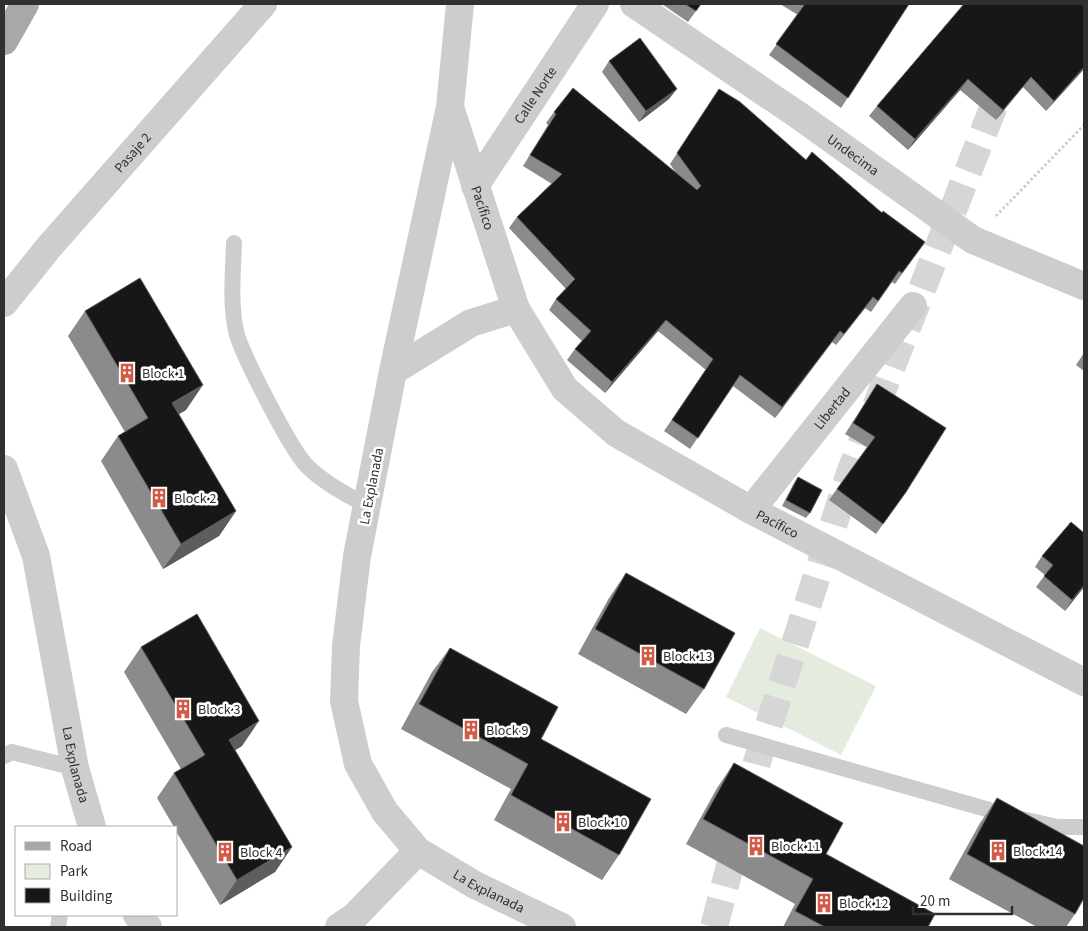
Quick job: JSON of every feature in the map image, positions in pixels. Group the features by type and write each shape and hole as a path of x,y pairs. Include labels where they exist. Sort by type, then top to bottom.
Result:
{"main road":[{"path":"4,42 25,4"}],"street":[{"name":"Pasaje 2","path":"4,303 49,247 263,4"},
{"name":"La Explanada","path":"460,4 450,107 393,371 357,556 346,646 344,701 358,764 385,812 418,850 475,885 562,927"},
{"name":"Calle Norte","path":"475,186 595,4"},
{"name":"Undecima","path":"634,4 798,115 973,240 1084,286"},
{"name":"Pacífico","path":"450,107 516,309 566,389 616,433 751,510 1084,682"},
{"name":"Libertad","path":"751,510 914,306"},
{"path":"393,371 472,323 516,309"},
{"name":"La Explanada","path":"4,469 36,556 75,768 92,826"},
{"path":"339,927 354,917 418,850"},
{"path":"138,916 148,927"}],"lane":[{"path":"234,243 233,315 237,333 248,359 291,442 306,465 327,483 367,506"},
{"path":"726,734 1018,818 1057,827 1084,827"},
{"path":"4,756 12,752 75,768"}],"path":[{"path":"973,240 1084,125"}],"green space":[{"path":"760,628 876,686 841,755 726,697"}],"building":[{"path":"685,4 701,4 696,11"},
{"path":"805,4 909,4 848,98 776,44"},
{"path":"964,4 1084,4 1084,67 1054,101 1031,77 1003,110 968,79 915,139 877,106"},
{"path":"640,38 677,89 646,111 609,61"},
{"path":"573,88 697,190 701,186 677,153 719,89 740,102 806,160 812,152 882,213 883,211 925,242 902,273 899,271 878,301 873,297 844,334 840,331 782,407 740,375 698,438 672,420 713,359 666,320 612,382 575,349 591,331 556,299 575,279 517,217 562,174 530,155 556,114 554,112"},
{"path":"140,278 203,385 172,403 236,511 181,544 118,436 148,418 85,311"},
{"path":"877,384 946,428 906,492 883,524 837,489 875,437 853,423"},
{"path":"798,477 822,490 810,513 786,500"},
{"path":"1071,522 1084,533 1084,585 1072,600 1044,576 1053,565 1042,556"},
{"path":"626,573 735,633 704,689 595,629"},
{"path":"197,614 259,721 229,740 292,847 237,880 174,773 205,755 141,647"},
{"path":"450,648 558,707 541,739 651,799 619,855 511,795 528,764 419,704"},
{"path":"734,763 843,823 826,854 935,914 928,927 825,927 795,911 813,879 703,819"},
{"path":"997,798 1084,846 1084,898 1075,914 967,854"}],"tunnel":[{"path":"714,927 757,762 850,473 1004,80"}],"place":[{"name":"Block 1","path":"127,373"},
{"name":"Block 2","path":"159,498"},
{"name":"Block 13","path":"648,656"},
{"name":"Block 3","path":"183,709"},
{"name":"Block 9","path":"471,730"},
{"name":"Block 10","path":"563,822"},
{"name":"Block 11","path":"756,846"},
{"name":"Block 14","path":"998,851"},
{"name":"Block 4","path":"225,852"},
{"name":"Block 12","path":"824,903"}]}
